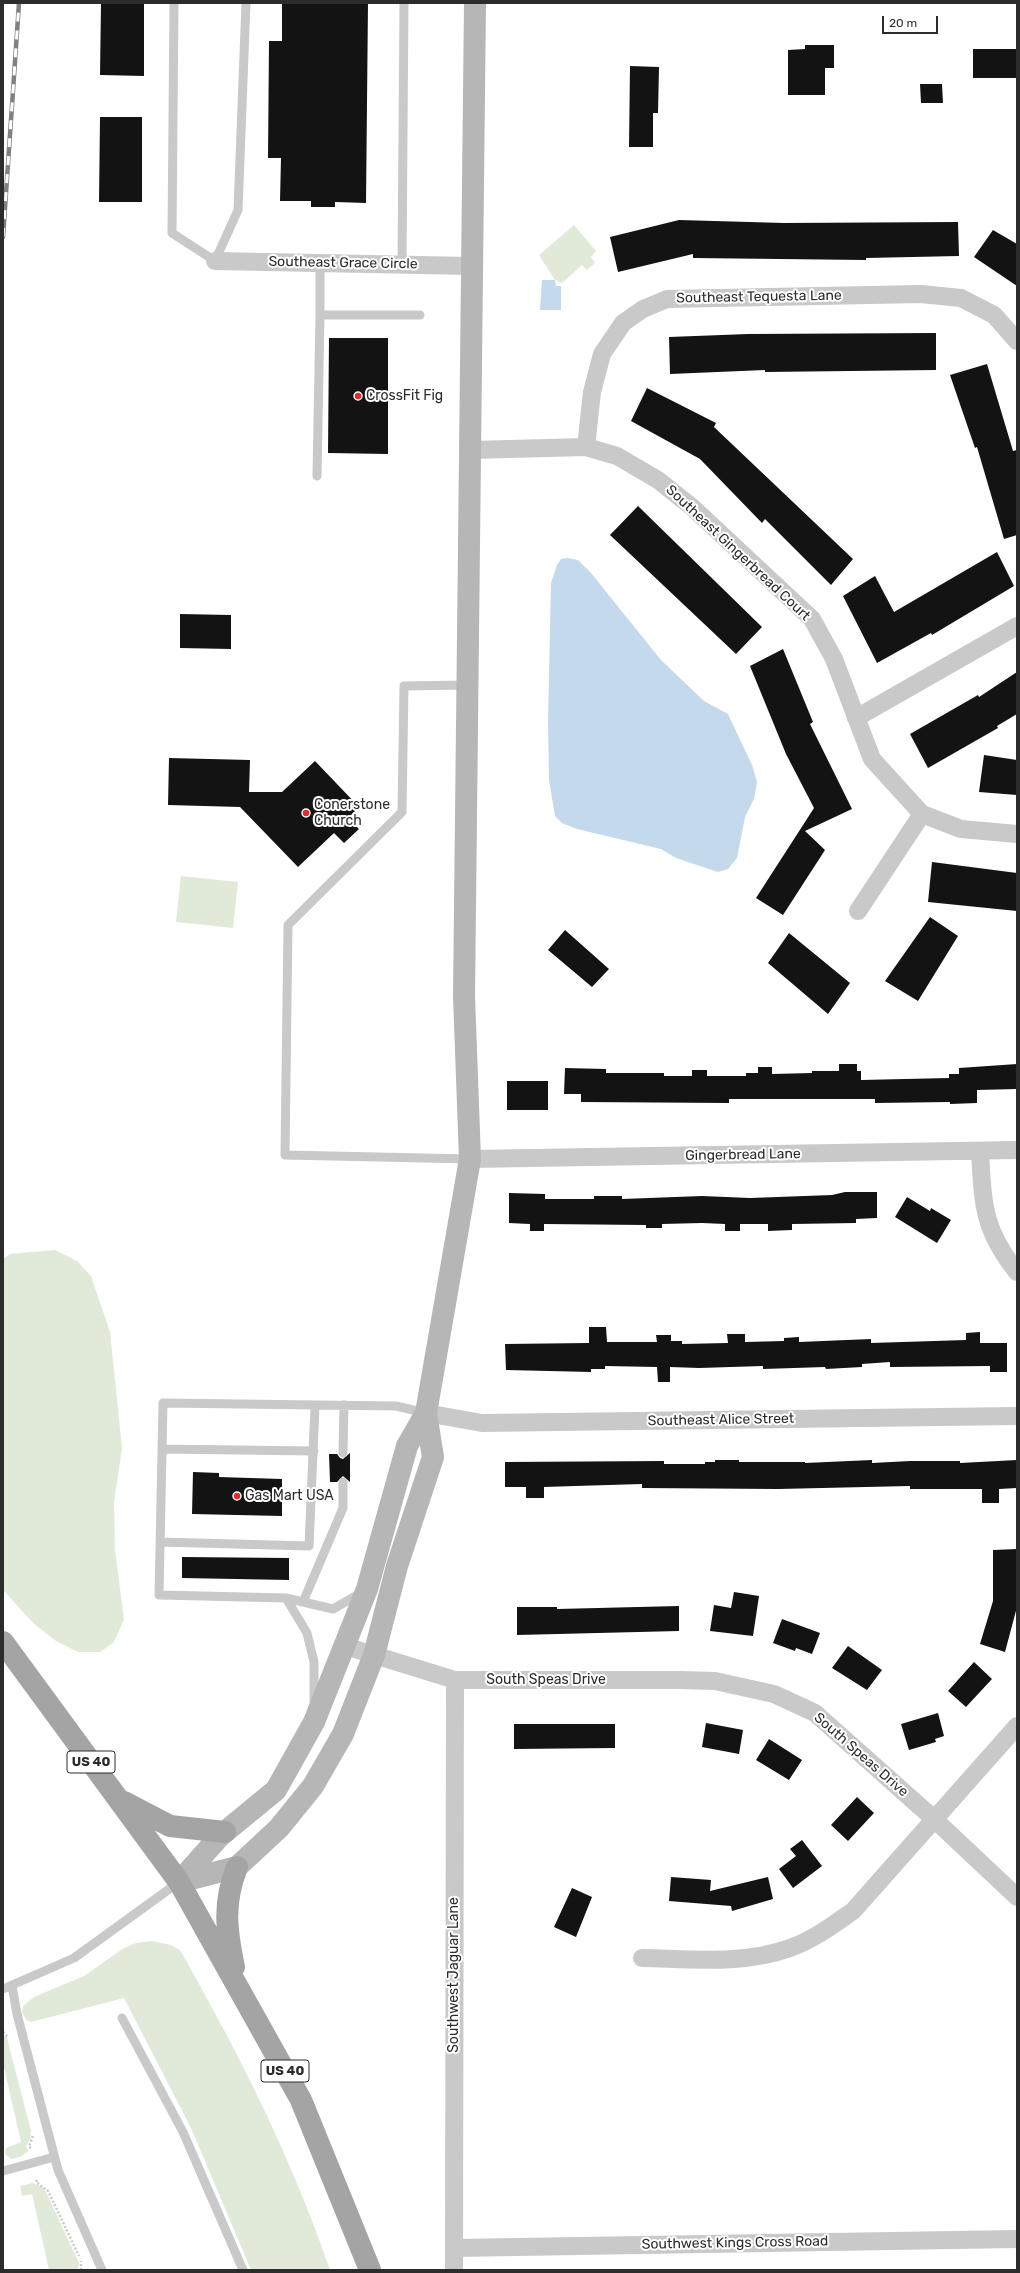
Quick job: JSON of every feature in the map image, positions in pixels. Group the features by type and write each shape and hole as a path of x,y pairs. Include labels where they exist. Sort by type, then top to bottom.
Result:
{"main road":[{"path":"179,1882 237,1866 279,1828 313,1786 343,1734 374,1655 397,1566 432,1457 426,1413 470,1159 464,996 475,3"},
{"path":"179,1882 225,1832 276,1790 314,1722 367,1589 407,1446 426,1413"},
{"name":"US 40","path":"3,1642 179,1882 301,2100 370,2270"},
{"path":"118,1799 170,1826 225,1832"},
{"path":"237,1866 226,1903 227,1935 239,1989"}],"street":[{"name":"Southeast Grace Circle","path":"215,261 471,266"},
{"name":"Southeast Tequesta Lane","path":"586,447 592,392 602,354 623,323 642,308 667,299 921,294 961,298 994,315 1017,341"},
{"name":"Southeast Gingerbread Court","path":"471,450 586,447 617,456 658,480 692,507 812,619 834,659 872,759 922,814 961,829 1017,834"},
{"path":"856,718 1017,626"},
{"path":"858,911 922,814"},
{"name":"Gingerbread Lane","path":"470,1159 980,1152 1017,1150"},
{"path":"980,1152 983,1205 992,1234 1003,1255 1017,1272"},
{"name":"Southeast Alice Street","path":"426,1413 482,1423 1017,1416"},
{"name":"South Speas Drive","path":"345,1646 455,1680 715,1681 774,1694 815,1713 934,1819 1017,1897"},
{"name":"Southwest Jaguar Lane","path":"454,2270 455,1680"},
{"path":"642,1958 696,1960 756,1958 790,1948 822,1932 853,1911 1017,1726"},
{"name":"Southwest Kings Cross Road","path":"454,2248 1017,2239"}],"lane":[{"path":"174,3 172,233 215,261 238,210 246,3"},
{"path":"402,265 404,3"},
{"path":"317,476 320,263"},
{"path":"320,315 420,315"},
{"path":"467,685 404,686 402,812 288,925 285,1154 470,1159"},
{"path":"367,1589 333,1609 286,1598 159,1595 163,1404 396,1406 426,1413"},
{"path":"343,1454 344,1405"},
{"path":"309,1546 315,1406"},
{"path":"162,1449 314,1451"},
{"path":"303,1602 343,1508 343,1482"},
{"path":"160,1542 309,1546 325,1551"},
{"path":"286,1598 307,1633 314,1662 314,1722"},
{"path":"3,1989 74,1958 179,1882"},
{"path":"12,1986 16,2014 58,2170 102,2270"},
{"path":"122,2018 183,2132 243,2270"},
{"path":"3,2171 54,2156"}],"path":[{"path":"37,2180 36,2182 48,2191 82,2262 81,2270"}],"green space":[{"path":"574,225 596,251 591,257 595,263 587,270 582,265 562,283 555,280 539,255"},
{"path":"181,876 238,882 233,928 176,922"},
{"path":"55,1250 77,1261 91,1276 110,1332 122,1448 114,1502 115,1550 124,1619 114,1642 100,1652 78,1652 56,1641 34,1624 3,1590 3,1259 10,1254"},
{"path":"152,1941 171,1945 180,1950 202,1989 243,2067 281,2146 315,2228 330,2270 251,2270 191,2128 124,1998 31,2022 26,2020 22,2012 23,2006 34,1997 84,1976 124,1948 136,1943"},
{"path":"3,2034 7,2038 31,2131 30,2139 26,2147 29,2151 20,2157 11,2159 5,2154 6,2148 21,2142 3,2063"},
{"path":"33,2183 42,2187 46,2192 79,2263 78,2270 49,2270 32,2194 22,2196 20,2186"}],"water":[{"path":"542,280 555,280 556,286 561,286 561,310 540,310"},
{"path":"568,558 578,560 591,573 661,660 704,701 728,714 752,765 757,782 754,799 745,817 737,858 728,869 718,872 676,858 661,849 577,829 562,823 555,816 549,780 548,723 551,583 557,565 561,559"}],"building":[{"path":"101,3 144,3 144,76 100,75"},
{"path":"282,3 368,3 366,203 335,202 335,207 311,207 311,201 280,201 281,158 268,158 269,41 282,41"},
{"path":"805,45 834,45 834,68 825,68 825,95 788,95 788,50 805,49"},
{"path":"973,49 1017,49 1017,78 973,78"},
{"path":"630,66 659,67 658,113 653,113 653,147 629,147"},
{"path":"920,84 942,84 943,103 921,103"},
{"path":"100,117 142,117 142,202 99,202"},
{"path":"679,220 784,223 958,222 959,256 866,258 866,260 693,258 693,254 618,272 610,237"},
{"path":"993,230 1017,244 1017,286 974,257"},
{"path":"936,333 936,370 765,372 765,370 670,374 669,337 748,334"},
{"name":"CrossFit Fig","path":"329,338 388,338 388,454 328,453"},
{"path":"987,364 1013,451 1017,450 1017,535 1004,539 977,447 975,448 950,375"},
{"path":"647,388 716,423 714,427 853,559 831,585 765,519 762,523 700,459 631,421"},
{"path":"638,506 762,627 736,654 610,535"},
{"path":"997,552 1014,586 932,635 931,633 877,663 843,596 875,576 894,612"},
{"path":"180,614 231,615 231,649 180,648"},
{"path":"783,649 813,722 810,724 852,809 805,831 825,850 783,915 756,898 814,808 786,754 750,666"},
{"path":"1017,672 1017,714 997,726 998,728 928,768 910,734 978,695 979,697"},
{"path":"984,755 1017,760 1017,795 979,792"},
{"name":"Conerstone Church","path":"169,758 250,760 249,792 282,792 315,761 359,807 348,818 359,829 344,843 334,833 298,867 240,807 168,805"},
{"path":"932,862 1017,873 1017,911 928,902"},
{"path":"930,917 958,936 918,1001 885,981"},
{"path":"565,930 609,969 592,987 548,950"},
{"path":"789,933 850,983 828,1014 768,963"},
{"path":"839,1064 857,1064 857,1071 861,1071 861,1080 949,1078 949,1074 959,1074 959,1068 1017,1064 1017,1089 977,1090 977,1103 950,1104 950,1102 875,1103 875,1099 729,1099 729,1103 581,1102 581,1094 564,1094 565,1068 606,1069 606,1073 664,1073 664,1076 692,1076 692,1070 707,1070 707,1076 746,1076 746,1073 758,1073 758,1067 772,1067 772,1074 812,1073 812,1071 839,1071"},
{"path":"507,1081 548,1081 548,1110 507,1110"},
{"path":"845,1192 877,1192 877,1218 856,1219 856,1223 792,1224 792,1230 768,1231 768,1224 740,1224 740,1231 725,1231 725,1224 702,1223 662,1224 662,1228 646,1228 646,1225 544,1224 544,1231 530,1231 530,1224 509,1223 509,1193 545,1194 545,1199 594,1199 594,1196 622,1196 622,1199 702,1196 750,1198 832,1195"},
{"path":"907,1197 930,1211 931,1208 951,1220 937,1243 895,1217"},
{"path":"589,1327 606,1327 607,1342 657,1342 656,1335 671,1335 671,1341 682,1341 682,1344 728,1343 727,1334 745,1334 745,1342 784,1341 784,1338 799,1337 799,1342 871,1339 871,1343 966,1340 966,1333 980,1332 980,1343 1007,1343 1007,1372 990,1372 990,1366 890,1367 890,1362 862,1364 862,1367 826,1369 825,1367 763,1369 763,1366 699,1368 670,1367 670,1382 658,1382 657,1367 605,1366 605,1369 591,1369 591,1372 506,1370 505,1344 589,1343"},
{"path":"350,1453 350,1482 343,1476 337,1482 330,1482 329,1454 337,1454 343,1459"},
{"path":"715,1460 805,1463 872,1460 872,1463 960,1461 960,1463 1017,1460 1017,1488 999,1489 999,1503 982,1503 982,1489 910,1489 910,1486 778,1489 642,1488 642,1484 544,1487 544,1498 526,1498 526,1487 505,1487 505,1462 664,1461 664,1464 705,1464 705,1462 715,1462"},
{"name":"Gas Mart USA","path":"193,1472 219,1473 219,1477 282,1479 282,1516 192,1514"},
{"path":"1017,1549 1017,1607 1005,1652 980,1644 993,1601 993,1550"},
{"path":"182,1557 289,1558 289,1580 182,1578"},
{"path":"734,1592 759,1596 753,1636 710,1631 714,1605 731,1608"},
{"path":"679,1606 679,1631 517,1635 517,1607 557,1607 557,1609"},
{"path":"782,1619 820,1633 812,1654 796,1648 795,1651 773,1643"},
{"path":"848,1646 882,1670 867,1690 832,1668"},
{"path":"974,1662 992,1679 966,1707 948,1691"},
{"path":"938,1713 944,1736 935,1739 936,1742 909,1750 901,1724"},
{"path":"706,1723 743,1730 739,1754 702,1747"},
{"path":"514,1724 615,1724 615,1748 514,1749"},
{"path":"769,1739 802,1760 789,1780 756,1760"},
{"path":"857,1797 874,1813 848,1841 831,1825"},
{"path":"802,1840 822,1866 793,1888 779,1869 796,1856 790,1849"},
{"path":"671,1877 711,1880 710,1891 768,1877 773,1899 732,1911 731,1906 669,1901"},
{"path":"572,1888 592,1897 576,1937 554,1927"}],"railway":[{"path":"3,237 19,3"}],"place":[{"name":"CrossFit Fig","path":"358,396"},
{"name":"Conerstone Church","path":"306,813"},
{"name":"Gas Mart USA","path":"237,1496"}]}
